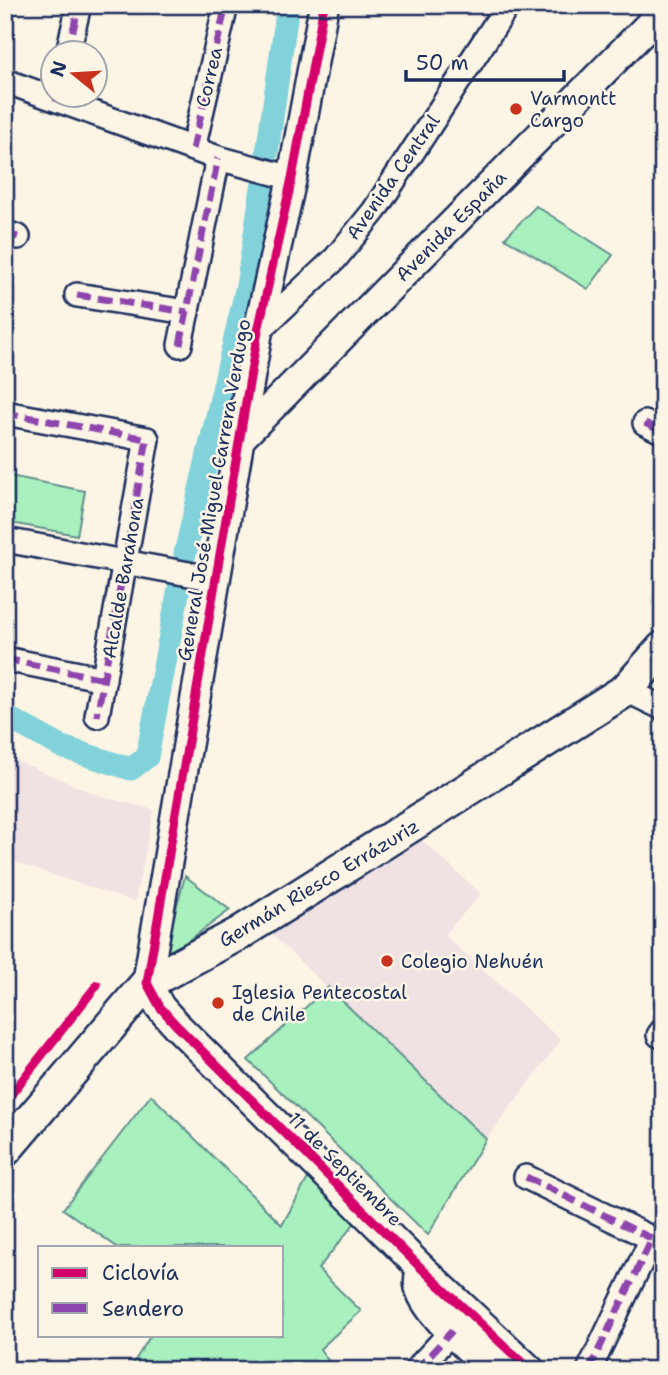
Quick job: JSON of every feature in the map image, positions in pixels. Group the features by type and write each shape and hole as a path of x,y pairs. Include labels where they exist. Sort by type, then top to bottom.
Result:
{"main road":[{"name":"Germán Riesco Errázuriz","path":"5,1150 147,983 240,933 626,690 663,648"}],"street":[{"path":"71,38 79,5"},
{"name":"Correa","path":"193,149 226,5"},
{"name":"General José Miguel Carrera Verdugo","path":"147,983 258,331 292,178 324,5"},
{"name":"Avenida Central","path":"258,331 335,259 374,211 508,5"},
{"name":"Avenida España","path":"238,442 663,11"},
{"path":"5,81 38,92"},
{"path":"84,108 218,158 292,178"},
{"path":"180,345 218,158"},
{"path":"77,295 187,312"},
{"name":"Alcalde Barahona","path":"5,413 147,439 127,563 97,716"},
{"path":"5,540 216,579"},
{"path":"5,659 104,679"},
{"path":"626,690 663,708"},
{"name":"11 de Septiembre","path":"147,983 160,1007 176,1025 421,1268 530,1370"},
{"path":"526,1177 657,1242 589,1370"},
{"path":"421,1268 419,1284 423,1296 452,1332 492,1370"},
{"path":"416,1370 452,1332"}],"shaded area":[{"path":"5,756 100,796 154,810 135,902 5,859"},
{"name":"Colegio Nehuén","path":"416,835 481,894 444,935 561,1040 486,1139 262,925"}],"green space":[{"path":"536,206 613,255 588,289 505,238"},
{"path":"5,475 85,491 77,535 5,522"},
{"path":"185,876 230,910 162,960"},
{"path":"328,987 486,1139 428,1235 248,1060"},
{"path":"151,1095 282,1225 312,1171 357,1220 318,1269 361,1311 320,1349 335,1370 129,1370 150,1336 284,1336 284,1246 116,1246 63,1209"}],"waterway":[{"path":"267,153 288,5"},
{"path":"185,554 247,286 262,188"},
{"path":"5,716 62,747 131,769 147,757 179,588"}],"marked path":[{"path":"71,38 79,5"},
{"path":"193,149 226,5"},
{"path":"180,345 218,158"},
{"path":"5,233 18,237"},
{"path":"77,295 187,312"},
{"path":"5,413 147,439 97,716"},
{"path":"645,423 663,432"},
{"path":"5,659 104,679"},
{"path":"526,1177 663,1244"},
{"path":"589,1370 652,1239"},
{"path":"416,1370 452,1331"}],"cycle path":[{"path":"324,5 292,178 258,331 147,983 160,1007 176,1025 421,1268 530,1370"},
{"path":"5,1102 97,985"}],"place":[{"name":"Varmontt Cargo","path":"516,109"},
{"name":"Colegio Nehuén","path":"387,961"},
{"name":"Iglesia Pentecostal de Chile","path":"218,1003"}]}
